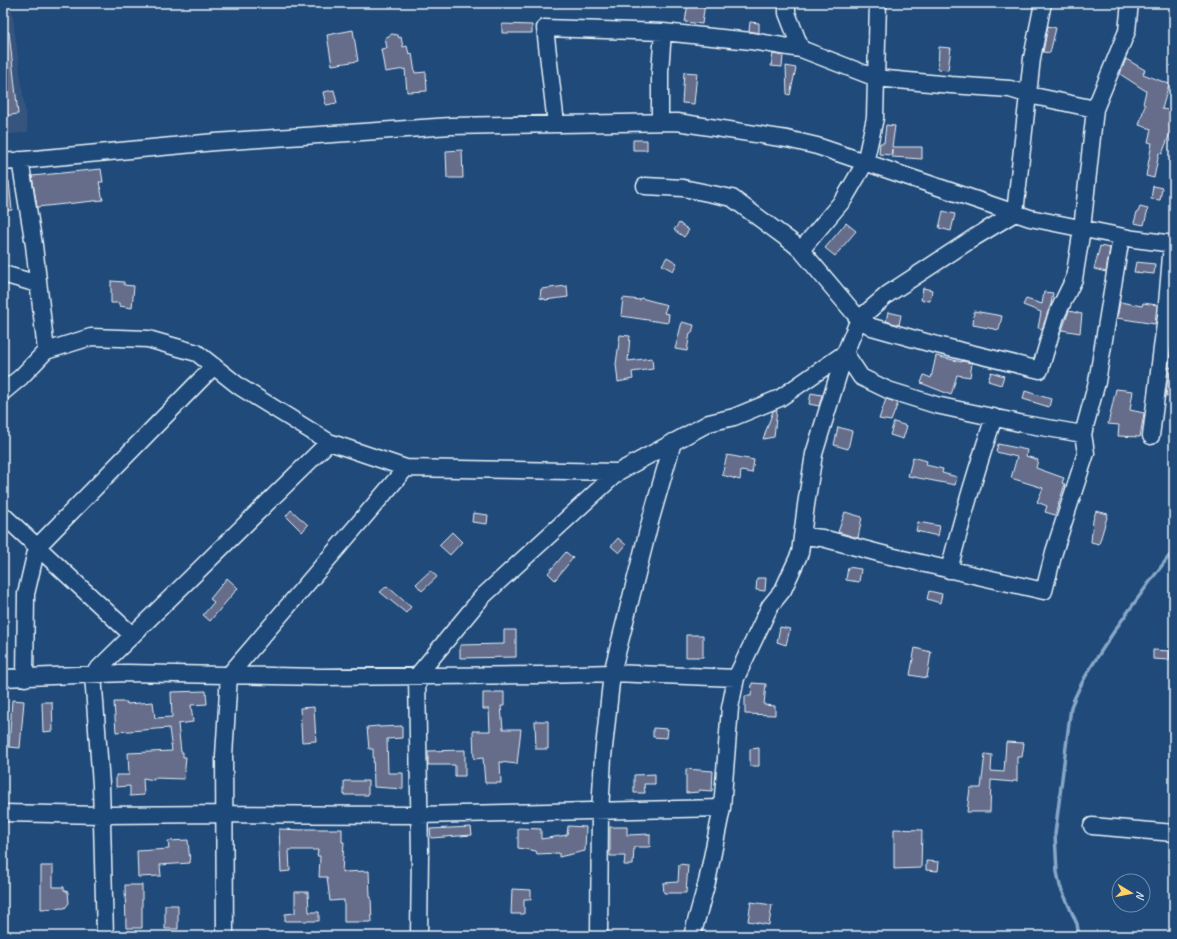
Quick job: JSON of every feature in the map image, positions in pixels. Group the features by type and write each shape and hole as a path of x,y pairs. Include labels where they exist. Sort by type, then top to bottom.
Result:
{"street":[{"path":"787,3 787,13 801,49"},
{"path":"801,250 844,199 865,163 875,118 878,3"},
{"path":"1015,213 1032,58 1043,3"},
{"path":"646,186 683,188 732,198 801,250 859,319 872,327 1040,370 1056,316 1074,279 1082,229 1095,109 1127,31 1130,3"},
{"path":"556,124 545,28 663,32 751,41 801,49 876,78 1010,89 1095,109"},
{"path":"660,122 660,71 663,32"},
{"path":"3,162 215,142 435,127 556,124 677,122 817,146 1030,218 1121,237 1173,244 1166,316 1151,436"},
{"path":"20,160 34,245 46,351"},
{"path":"692,936 707,882 722,808 730,708 736,678 770,606 783,590 800,552 814,454 845,353 859,319 888,294 975,237 1015,213"},
{"path":"802,536 822,538 890,556 1044,591 1054,552 1086,453 1084,434 1097,382 1121,237"},
{"path":"3,274 38,284"},
{"path":"3,392 21,377 46,351 91,337 148,339 197,353 240,387 329,442 406,468 618,472"},
{"path":"845,353 861,378 888,390 936,404 994,417 1084,434"},
{"path":"419,936 417,676 482,597 618,472 709,423 734,417 780,398 845,353"},
{"path":"25,678 26,594 37,547 214,366"},
{"path":"949,570 976,470 994,417"},
{"path":"105,936 101,785 93,674 329,442"},
{"path":"599,936 600,812 603,757 612,673 650,522 673,442"},
{"path":"225,936 224,756 229,675 406,468"},
{"path":"3,515 132,635"},
{"path":"3,678 93,674 320,677 612,673 736,678"},
{"path":"3,813 102,815 419,815 722,808"},
{"path":"1092,826 1174,833"}],"shaded area":[{"path":"3,3 11,3 28,132 3,135"}],"building":[{"path":"688,3 705,3 702,24 685,22"},
{"path":"750,22 759,23 759,33 749,31"},
{"path":"502,24 532,25 532,33 502,33"},
{"path":"1048,26 1056,28 1050,53 1043,52"},
{"path":"353,30 358,61 332,65 327,35"},
{"path":"3,32 9,32 18,114 3,116"},
{"path":"392,34 398,35 399,38 401,37 403,47 407,46 409,54 412,53 415,73 426,72 427,91 407,92 405,69 385,72 381,49 387,48 385,38"},
{"path":"939,47 951,48 948,70 938,69"},
{"path":"773,54 783,56 782,67 771,66"},
{"path":"1126,59 1145,70 1143,74 1169,84 1162,109 1174,111 1174,123 1162,154 1159,153 1154,178 1146,176 1152,143 1148,142 1151,129 1139,125 1145,105 1143,104 1146,91 1120,74"},
{"path":"786,66 796,68 790,95 787,94"},
{"path":"684,72 697,73 694,104 682,103"},
{"path":"334,90 337,103 326,105 323,92"},
{"path":"886,125 895,126 892,147 922,147 922,159 892,157 892,149 891,155 879,154 880,143 884,143"},
{"path":"633,140 647,140 647,150 633,150"},
{"path":"462,150 463,178 447,178 446,151"},
{"path":"101,169 103,182 99,182 103,200 37,207 32,176"},
{"path":"9,181 12,210 4,211 3,182"},
{"path":"1153,186 1162,188 1160,200 1151,199"},
{"path":"1140,207 1148,209 1144,225 1134,223"},
{"path":"943,211 955,214 951,231 939,228"},
{"path":"679,223 689,230 684,237 674,230"},
{"path":"846,223 856,231 835,256 825,248"},
{"path":"1100,246 1110,248 1106,272 1094,269"},
{"path":"667,257 677,263 673,271 662,265"},
{"path":"1136,262 1155,264 1154,274 1134,272"},
{"path":"111,281 124,282 124,285 134,286 132,308 119,306 119,303 111,303"},
{"path":"567,286 568,297 545,300 540,298 541,289"},
{"path":"923,288 932,290 930,301 921,300"},
{"path":"1044,292 1053,293 1051,304 1042,329 1038,328 1041,312 1023,305 1026,299 1042,304"},
{"path":"623,298 640,300 641,298 667,305 664,313 669,314 668,323 621,316"},
{"path":"1120,302 1142,306 1143,303 1157,305 1155,324 1117,318"},
{"path":"974,311 1002,316 999,330 973,325"},
{"path":"1069,311 1082,314 1080,333 1062,330"},
{"path":"888,312 901,315 899,325 886,321"},
{"path":"682,322 694,325 692,333 690,333 687,351 675,349"},
{"path":"620,335 630,336 628,361 652,358 653,369 632,372 633,379 618,382 616,364"},
{"path":"936,356 972,363 970,377 957,375 951,395 921,383 924,375 931,378"},
{"path":"1169,367 1174,368 1174,396 1166,396"},
{"path":"991,372 1004,376 1001,385 988,381"},
{"path":"1116,389 1133,391 1130,410 1144,413 1140,437 1118,436 1119,425 1108,424"},
{"path":"1025,391 1051,399 1049,407 1023,399"},
{"path":"811,393 822,395 819,406 809,404"},
{"path":"886,399 898,403 891,421 879,419"},
{"path":"777,409 774,437 763,439 773,411"},
{"path":"894,422 907,426 903,439 890,435"},
{"path":"838,427 852,431 848,449 834,445"},
{"path":"998,444 1027,450 1026,456 1038,460 1036,468 1064,478 1062,483 1065,484 1055,515 1045,512 1047,506 1037,502 1043,488 1011,478 1017,457 996,452"},
{"path":"727,455 754,460 752,473 741,471 740,480 722,475"},
{"path":"913,457 927,461 926,465 943,469 942,473 957,477 955,485 908,476"},
{"path":"291,510 308,525 302,532 286,516"},
{"path":"1096,511 1108,514 1099,544 1091,542 1093,520"},
{"path":"845,512 862,517 858,538 838,532"},
{"path":"473,513 488,515 487,524 472,522"},
{"path":"918,522 940,526 938,536 916,531"},
{"path":"452,532 462,542 450,555 439,545"},
{"path":"618,538 626,545 619,553 611,546"},
{"path":"566,552 573,558 555,580 548,573"},
{"path":"848,567 861,569 859,582 846,580"},
{"path":"431,570 437,577 422,591 416,584"},
{"path":"227,578 238,588 210,621 203,615 214,602 210,599"},
{"path":"757,578 766,578 765,591 756,590"},
{"path":"387,586 411,607 406,613 380,592"},
{"path":"929,591 942,594 940,603 927,599"},
{"path":"780,627 790,629 786,645 777,642"},
{"path":"504,630 516,630 516,657 460,658 460,645 504,644"},
{"path":"686,635 703,635 703,657 686,657"},
{"path":"915,648 931,652 927,678 910,675"},
{"path":"1153,650 1170,651 1169,660 1153,659"},
{"path":"752,683 766,684 764,705 775,706 775,715 745,714 745,696 751,696"},
{"path":"206,691 207,704 191,705 193,722 178,724 181,752 183,752 183,757 186,757 184,779 154,778 154,780 143,778 144,795 130,796 130,786 116,787 116,775 129,775 128,753 172,751 169,728 116,732 114,702 127,702 127,704 153,702 155,718 172,717 171,692"},
{"path":"504,692 504,706 501,706 503,729 521,729 517,764 500,762 501,783 485,783 483,758 474,759 473,731 490,731 489,709 483,709 483,693"},
{"path":"12,700 24,701 20,748 9,747"},
{"path":"42,702 52,702 53,731 43,732"},
{"path":"314,707 316,741 302,742 300,708"},
{"path":"535,721 548,721 548,749 536,749"},
{"path":"402,726 402,738 387,739 388,773 403,773 403,789 374,787 373,749 369,749 367,727"},
{"path":"653,728 668,729 667,738 653,737"},
{"path":"1006,742 1024,743 1022,757 1017,757 1017,781 991,780 990,812 967,812 970,788 981,788 985,754 992,755 991,771 1004,772"},
{"path":"759,748 759,766 750,766 750,749"},
{"path":"465,750 465,776 455,776 455,765 428,765 428,751"},
{"path":"686,769 713,771 712,791 699,790 699,792 686,793"},
{"path":"655,774 655,784 644,784 645,793 634,793 634,775"},
{"path":"344,781 368,781 368,795 344,795"},
{"path":"568,826 586,827 585,851 559,857 559,853 537,854 536,851 518,848 518,828 541,829 541,839 567,835"},
{"path":"471,827 472,835 431,838 430,829"},
{"path":"610,827 627,827 627,835 650,834 650,847 634,847 633,865 624,865 625,856 610,856"},
{"path":"279,829 342,829 342,842 344,842 342,872 369,871 372,922 344,922 344,900 330,901 327,877 319,877 320,856 317,856 318,850 289,850 290,871 281,872"},
{"path":"894,829 922,830 921,868 894,869"},
{"path":"188,840 190,863 160,865 161,876 138,877 137,851 169,849 168,841"},
{"path":"926,861 939,862 938,871 926,870"},
{"path":"679,864 688,865 686,893 664,893 663,883 678,882"},
{"path":"41,866 53,866 53,887 64,887 64,890 68,892 69,903 65,908 41,909"},
{"path":"125,885 142,885 142,928 126,928"},
{"path":"512,889 531,890 531,899 524,899 524,914 511,914"},
{"path":"295,892 308,892 309,912 319,912 319,921 285,921 285,914 295,913"},
{"path":"751,902 772,905 769,925 748,921"},
{"path":"165,905 178,905 178,929 165,929"}],"waterway":[{"path":"1079,936 1077,924 1060,886 1057,872 1055,834 1071,707 1075,696 1104,646 1174,550"}]}
